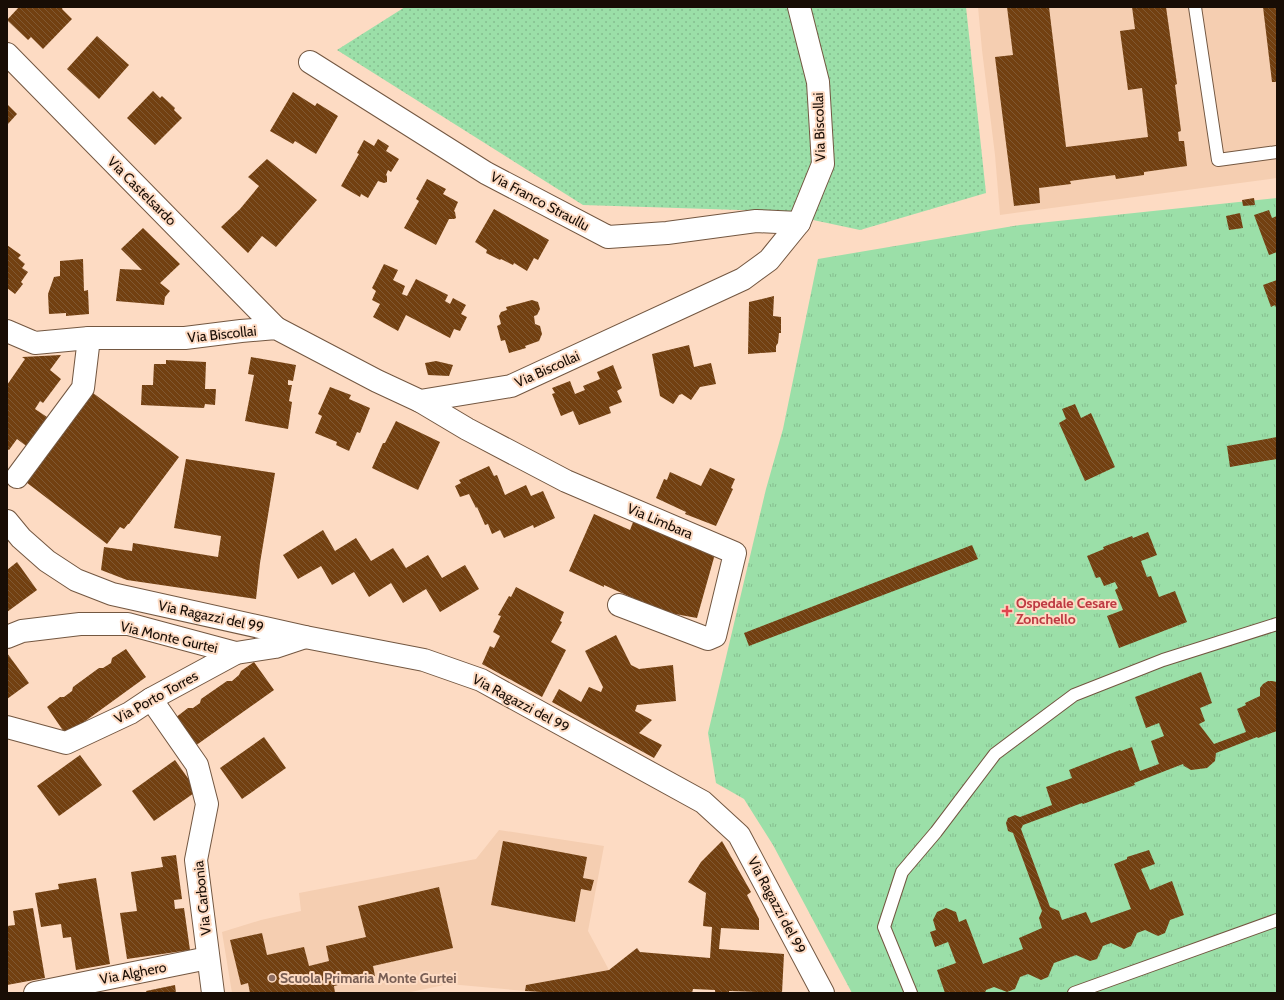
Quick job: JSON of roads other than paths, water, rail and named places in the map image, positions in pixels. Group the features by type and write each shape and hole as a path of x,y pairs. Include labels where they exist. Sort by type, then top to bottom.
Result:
{"street":[{"name":"Via Biscollai","path":"7,330 35,343 89,338 185,338 276,328 377,381 420,401 511,386 743,280 769,260 799,223 823,164 818,82 799,7"},
{"name":"Via Castelsardo","path":"7,54 276,328"},
{"name":"Via Franco Straullu","path":"310,62 486,173 608,237 667,233 756,221 799,223"},
{"path":"17,477 83,388 89,338"},
{"name":"Via Limbara","path":"420,401 467,429 566,482 735,553 715,636 708,639 619,605"},
{"name":"Via Ragazzi del 99","path":"7,521 21,538 47,561 76,580 112,594 305,637 424,660 482,680 703,802 739,835 824,993"},
{"name":"Via Monte Gurtei","path":"7,637 22,631 80,624 128,624 236,653"},
{"name":"Via Porto Torres","path":"7,727 66,743 130,713 236,653 275,648 305,637"},
{"name":"Via Carbonia","path":"151,700 197,766 207,804 196,860 213,993"},
{"name":"Via Alghero","path":"35,993 208,958"}],"lane":[{"path":"1195,7 1218,160 1277,152"},
{"path":"911,993 884,927 902,872 936,832 995,754 1074,695 1163,660 1277,624"},
{"path":"1074,993 1277,920"}],"place":[{"name":"Ospedale Cesare Zonchello","path":"1007,611"},
{"name":"Scuola Primaria Monte Gurtei","path":"272,978"}]}
